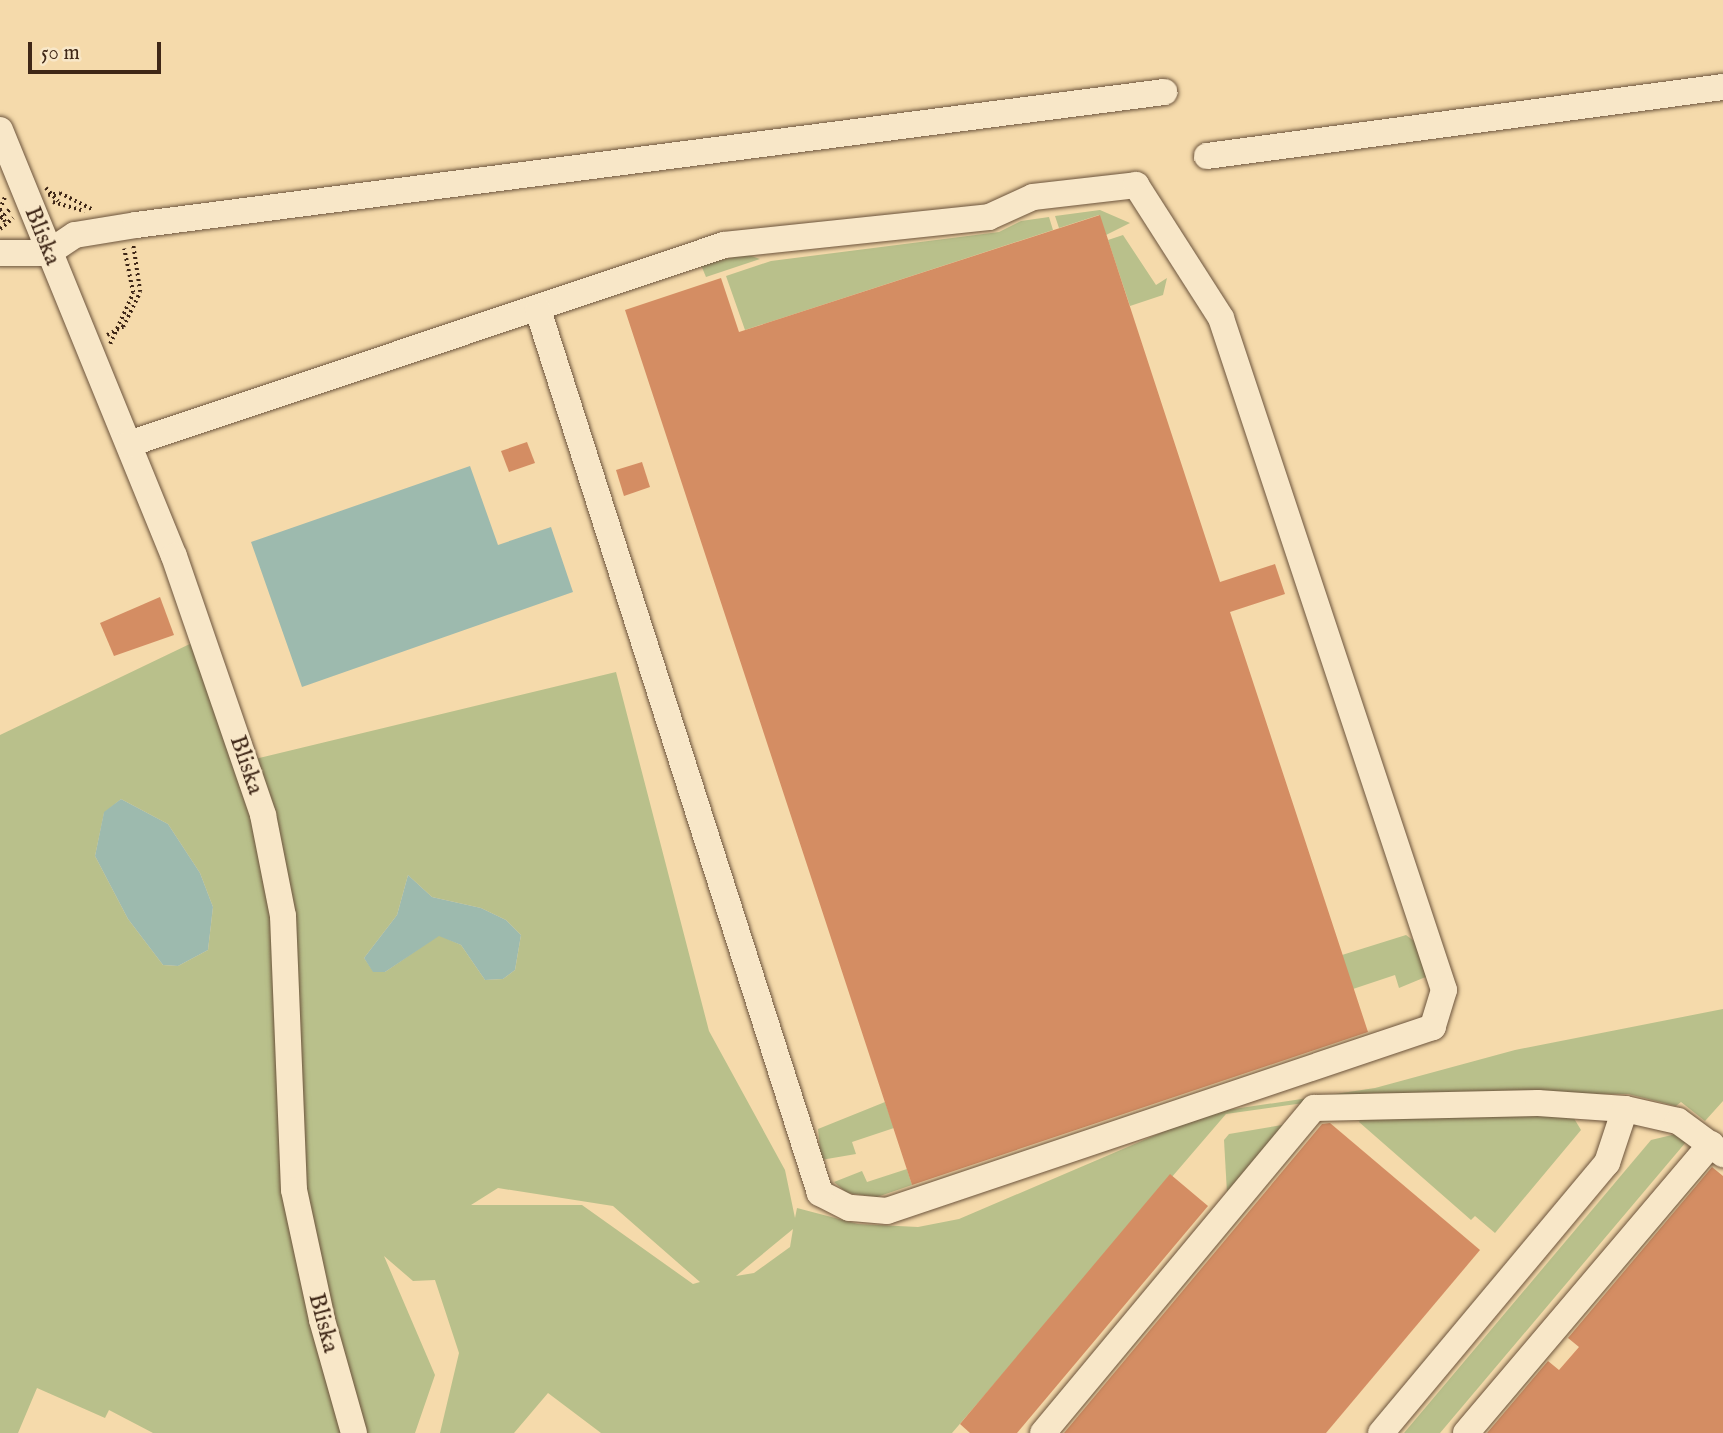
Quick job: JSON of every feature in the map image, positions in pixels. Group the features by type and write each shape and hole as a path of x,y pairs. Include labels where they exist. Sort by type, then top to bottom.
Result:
{"street":[{"path":"1207,156 1723,87"},
{"path":"0,253 48,253 75,235 126,234 1164,92"},
{"name":"Bliska","path":"0,130 174,556 275,864 288,984 293,1191 321,1320 354,1433"},
{"path":"129,444 538,310 724,245 989,218 1033,198 1136,185 1221,318 1444,990 1433,1027 887,1211 849,1208 820,1193 538,310"},
{"path":"1043,1433 1314,1108 1538,1103 1625,1109 1678,1121 1717,1149 1466,1433"},
{"path":"1381,1433 1607,1163 1625,1109"}],"path":[{"path":"35,197 60,193 102,217 71,204 49,204"},
{"path":"0,219 19,202"},
{"path":"0,229 24,213"},
{"path":"93,341 123,327 140,292 126,234"},
{"path":"113,357 109,346 132,293 126,234"}],"green space":[{"path":"1100,210 1130,223 1106,235 1099,215 1059,228 1055,216"},
{"path":"1049,217 1053,230 745,330 726,276 771,261 999,232 1021,221"},
{"path":"1123,235 1156,285 1167,278 1163,295 1130,306 1108,240"},
{"path":"746,254 760,259 706,277 701,265"},
{"path":"196,641 269,875 284,1060 283,1193 303,1197 292,898 271,800 255,759 616,672 709,1031 785,1170 795,1218 797,1208 858,1224 918,1227 959,1219 1207,1113 1375,1088 1515,1050 1723,1009 1723,1101 1705,1121 1681,1102 1676,1106 1628,1094 1375,1093 1226,1114 952,1433 601,1433 548,1393 514,1433 440,1433 459,1353 435,1280 413,1281 384,1256 435,1375 415,1433 153,1433 109,1410 105,1418 37,1388 18,1433 0,1433 0,735","holes":["121,799 168,824 200,873 213,907 208,950 178,966 163,965 128,919 95,856 104,813","408,875 432,897 481,908 506,920 521,935 515,970 503,979 485,980 461,945 439,935 385,972 373,971 364,958 397,915","498,1188 613,1206 700,1282 693,1284 582,1205 471,1205","793,1229 790,1247 754,1273 736,1276"]},
{"path":"1406,935 1418,944 1428,976 1399,988 1395,975 1353,989 1342,955"},
{"path":"885,1102 894,1128 852,1142 856,1154 821,1160 818,1129"},
{"path":"1572,1115 1581,1130 1495,1233 1475,1216 1471,1220 1359,1122 1361,1118"},
{"path":"1282,1125 1285,1128 1227,1193 1224,1140 1229,1134"},
{"path":"1676,1134 1686,1142 1440,1433 1404,1433 1651,1140"},
{"path":"907,1169 912,1185 877,1197 847,1193 834,1182 862,1171 867,1182"}],"shaded area":[{"path":"470,466 498,545 551,527 573,592 302,687 251,542"},
{"path":"121,799 168,824 200,873 213,907 208,950 178,966 163,965 128,919 95,856 104,812"},
{"path":"408,875 432,897 481,908 506,920 521,935 515,970 503,979 485,980 461,945 439,936 385,972 373,972 364,958 397,915"}],"building":[{"path":"1100,215 1220,582 1275,564 1285,594 1230,612 1368,1032 912,1185 625,310 721,278 739,332"},
{"path":"527,442 535,463 509,472 501,451"},
{"path":"642,462 650,487 624,496 616,470"},
{"path":"160,597 174,635 114,656 100,623"},
{"path":"1330,1123 1480,1250 1326,1433 1064,1433 1322,1124"},
{"path":"1712,1167 1723,1176 1723,1433 1487,1433 1548,1361 1559,1370 1579,1347 1568,1338"},
{"path":"1170,1174 1208,1206 1017,1433 970,1433 960,1424"}]}
